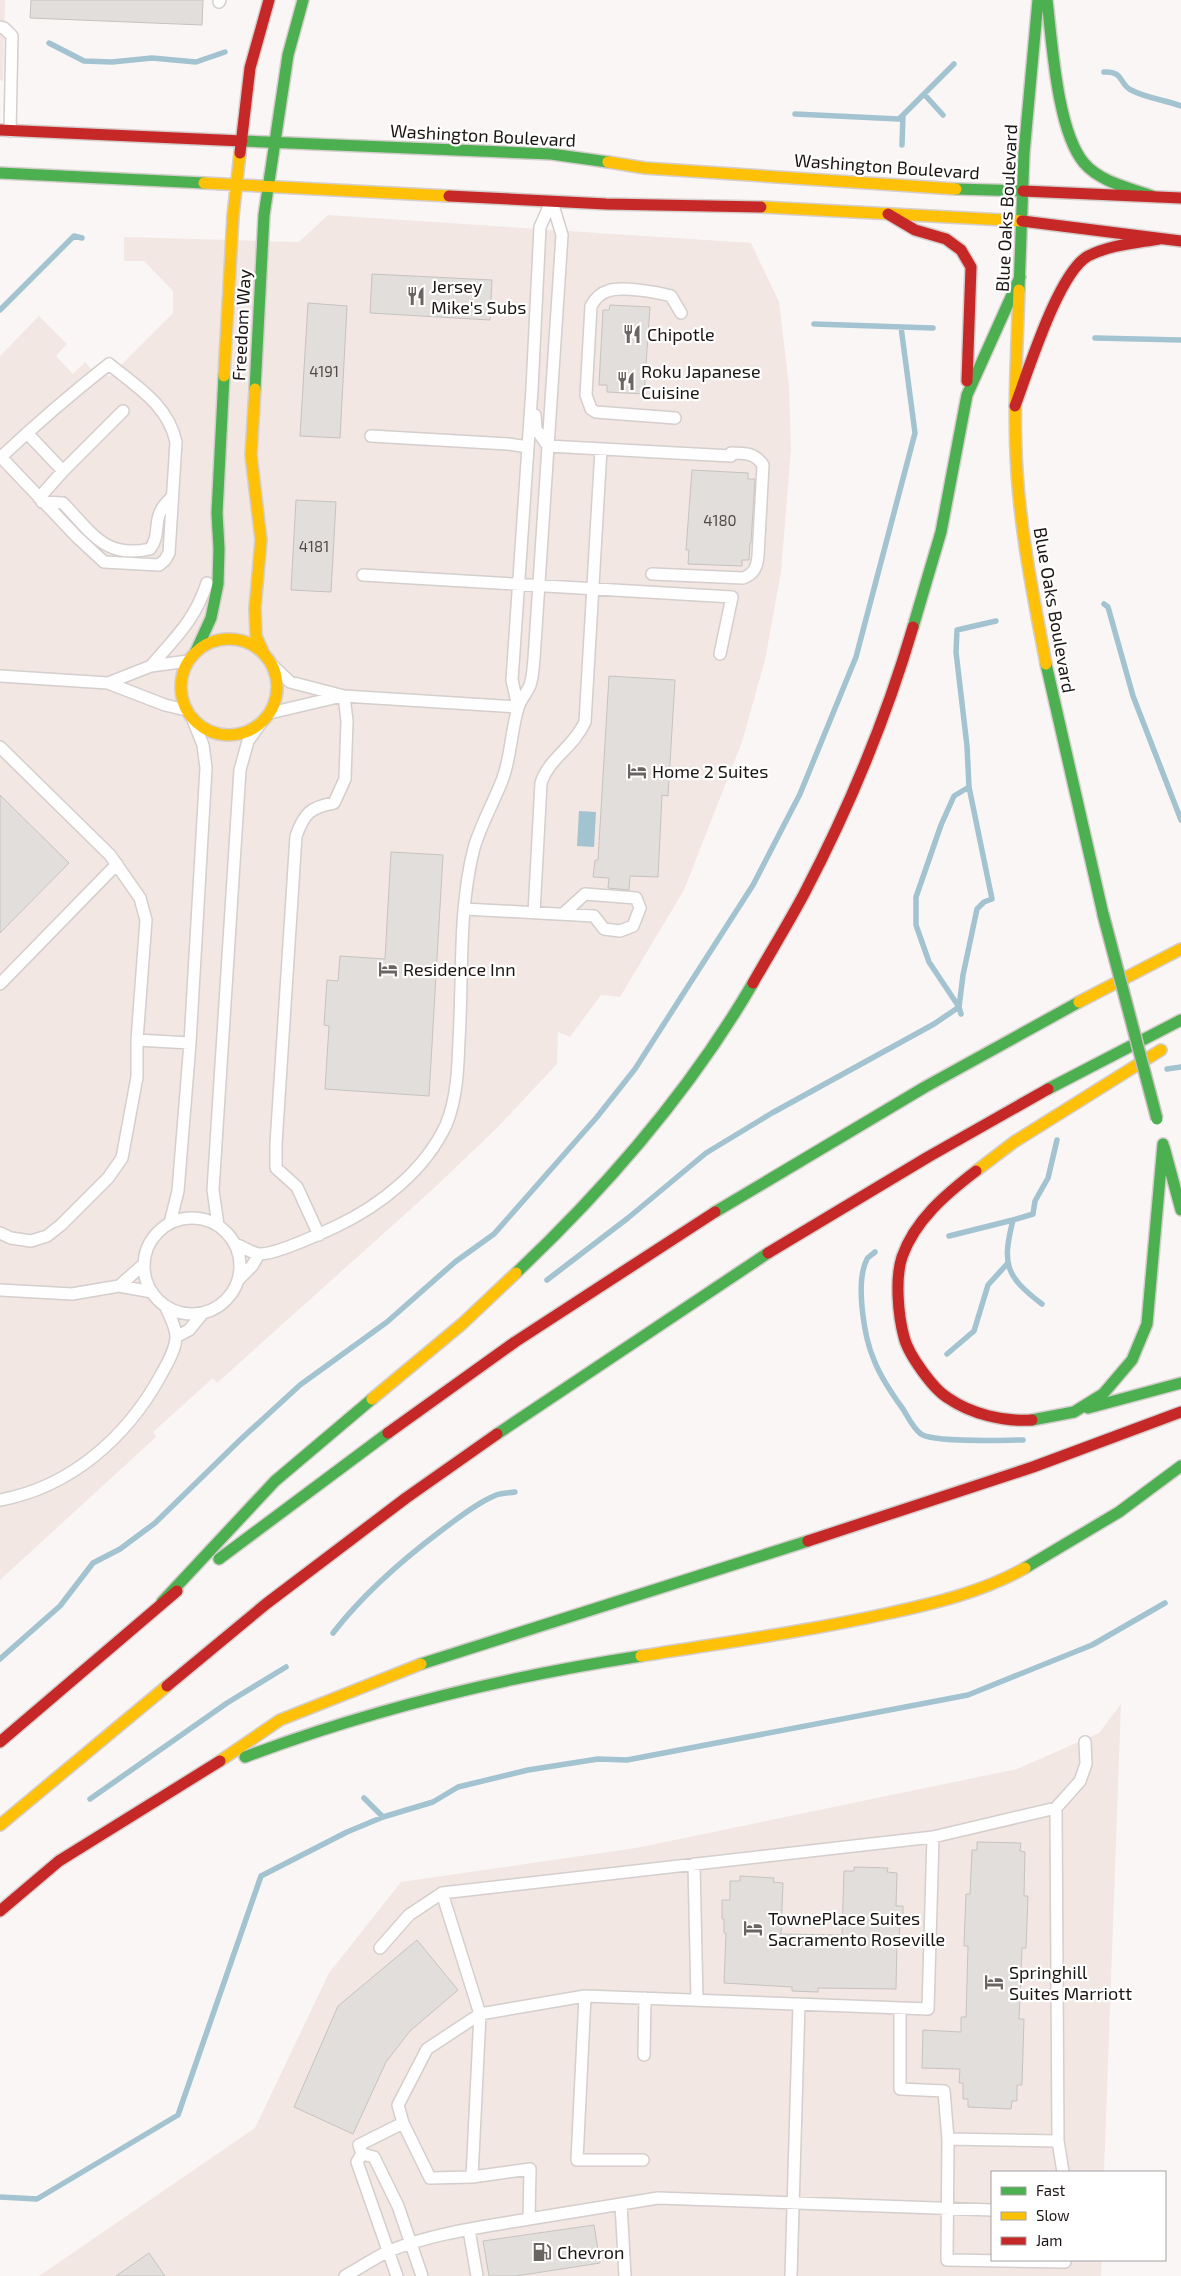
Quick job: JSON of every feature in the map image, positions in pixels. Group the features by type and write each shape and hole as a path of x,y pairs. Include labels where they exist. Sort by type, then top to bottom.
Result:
{"main road":[{"name":"Freedom Way","path":"196,651 207,633 217,602 221,550 217,513 233,216 250,68 269,0"},
{"name":"Freedom Way","path":"264,654 256,636 255,608 261,540 251,455 264,215 288,55 304,0"},
{"name":"Blue Oaks Boulevard","path":"1038,0 1024,153 1016,406 1017,473 1026,553 1049,683 1104,914 1181,1210"},
{"path":"1047,0 1066,127 1082,162 1102,177 1152,196"},
{"name":"Washington Boulevard","path":"5,130 551,154 644,168 929,188 1181,198"},
{"path":"0,173 552,202 718,205 1022,221 1181,241"},
{"path":"162,1602 275,1481 462,1324 548,1243 631,1153 689,1080 750,987 804,894 855,786 903,660 938,541 966,395 971,267 960,250 946,239 914,230 888,214"},
{"path":"1016,406 1065,282 1081,260 1096,252 1159,239"},
{"path":"966,395 1020,277"},
{"path":"230,638 243,640 264,654 276,676 277,689 270,713 262,723 239,734 227,735 214,733 193,720 181,698 180,685 182,672 196,651 212,642 230,638"},
{"path":"0,1742 162,1602 379,1439 513,1344 665,1242 897,1102 1048,1018 1181,949"},
{"path":"0,1826 117,1726 266,1604 406,1498 544,1401 791,1239 928,1157 1078,1072 1181,1020"},
{"path":"1173,1042 1014,1142 951,1190 918,1225 902,1258 898,1295 904,1338 922,1370 947,1398 979,1413 1016,1421 1044,1419 1181,1383"},
{"path":"1074,1412 1103,1394 1132,1360 1147,1324 1160,1131"},
{"path":"0,1911 59,1861 197,1777 280,1720 434,1659 764,1555 1014,1473 1181,1412"},
{"path":"197,1777 298,1736 442,1693 518,1677 826,1626 894,1613 952,1596 1014,1574 1066,1545 1118,1514 1181,1466"}],"lane":[{"path":"2,29 12,36 5,130"},
{"path":"518,707 512,680 532,388 540,227 552,202"},
{"path":"234,1244 259,1254 280,1249 344,1223 382,1200 414,1170 433,1149 446,1124 454,1095 458,1065 465,909 474,848 504,778 518,707 530,685 534,659 562,235 552,202"},
{"path":"675,418 596,412 591,409 586,396 590,316 594,300 606,291 613,290 662,293 674,300 681,313"},
{"path":"109,364 156,403 172,425 176,442 169,553 165,560 159,565 104,562 0,458 27,433 109,364"},
{"path":"532,388 536,429 548,446"},
{"path":"41,500 63,471 123,410"},
{"path":"27,433 63,471"},
{"path":"371,436 508,444 528,447"},
{"path":"548,446 731,454 750,453 758,458 763,465 758,556 757,565 753,572 743,578 652,574"},
{"path":"534,913 541,783 549,765 579,735 585,722 601,448"},
{"path":"41,500 64,503 110,548 125,552 150,549 155,543 156,523 161,507 171,498"},
{"path":"151,666 190,621 200,602 207,583 209,550 217,513"},
{"path":"363,575 732,597 720,654"},
{"path":"108,683 151,666 188,661"},
{"path":"271,664 290,682 344,696 518,707"},
{"path":"0,676 108,683 165,705 186,710"},
{"path":"270,713 344,696"},
{"path":"318,1235 297,1187 276,1168 276,1144 296,836 302,821 312,809 334,803 344,779 346,722 344,696"},
{"path":"170,1223 178,1191 190,1043 206,768 203,745 193,720"},
{"path":"218,1225 213,1190 240,770 248,741 262,723"},
{"path":"0,747 117,864 140,898 146,920 138,1040 138,1077 122,1158 108,1178 61,1225 47,1236 31,1241 10,1238 0,1233"},
{"path":"0,984 117,864"},
{"path":"465,909 594,916 604,929 620,931 633,926 640,908 636,898 585,894 564,913"},
{"path":"138,1040 190,1043"},
{"path":"0,1500 34,1491 82,1466 123,1429 157,1382 170,1356 176,1336 166,1307 152,1292 146,1277 144,1264 146,1252 152,1240 170,1223 194,1218 218,1225 234,1244 239,1256 238,1280"},
{"path":"166,1307 190,1314 203,1313 214,1309 232,1292 238,1280 252,1266 259,1254"},
{"path":"119,1286 144,1264"},
{"path":"0,1290 72,1294 119,1286 152,1292"},
{"path":"176,1336 189,1330 203,1313"},
{"path":"380,1948 409,1916 442,1893 933,1837 1056,1808 1080,1781 1087,1755 1085,1742"},
{"path":"1056,1808 1058,2141 1063,2171"},
{"path":"529,2220 530,2169 472,2177 430,2178 403,2123 398,2105 427,2049 480,2014 585,1996 928,2010 933,1837"},
{"path":"694,1864 697,2000"},
{"path":"442,1893 480,2014 472,2177"},
{"path":"585,1996 577,2160 643,2160"},
{"path":"644,2055 646,1998"},
{"path":"791,2276 799,2004"},
{"path":"900,2008 900,2089 944,2090 948,2139 949,2209 947,2260 991,2261"},
{"path":"362,2154 359,2145 403,2123"},
{"path":"948,2139 1058,2141"},
{"path":"362,2154 374,2157 398,2206 422,2276"},
{"path":"362,2154 357,2162 397,2276"},
{"path":"345,2276 389,2251 412,2244 469,2230 658,2198 991,2210"},
{"path":"621,2204 626,2276"},
{"path":"469,2230 477,2276"},
{"path":"1006,2261 1065,2261"}],"shaded area":[{"path":"0,0 5,0 3,81 0,80"},
{"path":"328,215 751,243 779,302 789,386 791,449 781,572 765,660 742,742 684,890 620,997 601,995 570,1037 558,1032 557,1064 496,1129 432,1190 217,1383 213,1378 153,1432 156,1437 0,1580 0,356 39,316 67,344 56,356 73,374 85,362 90,368 110,376 173,313 173,291 144,261 124,261 124,237 299,242"},
{"path":"1121,1704 1104,2171 991,2171 991,2261 1102,2261 1101,2276 39,2276 255,2128 329,1973 401,1882 636,1848 1017,1769 1099,1733"}],"water":[{"path":"579,811 596,812 594,847 577,846"}],"building":[{"path":"31,0 203,0 202,25 30,18"},
{"path":"372,274 492,280 490,320 370,313"},
{"path":"308,303 347,306 340,438 300,436"},
{"path":"610,305 650,307 644,394 607,392 607,385 599,385 603,310 609,310"},
{"path":"692,470 748,473 748,479 755,479 749,560 742,560 742,566 688,564 689,550 686,550"},
{"path":"296,500 336,502 331,592 291,590"},
{"name":"Home 2 Suites","path":"609,676 675,680 668,796 662,795 658,877 630,876 629,890 608,888 609,878 593,877 595,860 598,860"},
{"path":"0,795 69,863 0,933"},
{"name":"Residence Inn","path":"391,852 443,855 429,1096 325,1089 329,1026 324,1025 327,980 338,981 340,956 385,959"},
{"name":"Springhill Suites Marriott","path":"977,1842 1021,1843 1020,1851 1025,1852 1024,1896 1028,1896 1026,1948 1022,1948 1019,2019 1024,2019 1022,2085 1017,2085 1017,2101 1012,2101 1011,2109 968,2107 968,2099 963,2099 963,2083 959,2083 960,2069 922,2068 923,2030 961,2032 961,2017 966,2017 968,1946 964,1946 966,1894 970,1894 972,1850 977,1850"},
{"name":"TownePlace Suites Sacramento Roseville","path":"854,1867 888,1868 887,1872 897,1873 896,1906 903,1906 903,1923 900,1923 899,1939 897,1939 896,1989 818,1988 818,1992 792,1991 792,1987 724,1983 726,1933 724,1933 724,1919 722,1919 722,1900 730,1900 730,1881 740,1881 740,1876 774,1878 773,1882 783,1883 781,1934 842,1935 844,1871 854,1871"},
{"path":"417,1940 458,1990 410,2031 386,2062 353,2134 294,2107 338,2006"},
{"name":"Chevron","path":"594,2225 600,2263 516,2276 489,2276 483,2241"},
{"path":"149,2253 165,2276 116,2276"}],"waterway":[{"path":"49,43 84,61 112,62 152,58 196,62 225,52"},
{"path":"795,114 899,119 954,64"},
{"path":"1104,72 1115,74 1127,87 1137,93 1181,106"},
{"path":"924,94 943,115"},
{"path":"902,145 903,115"},
{"path":"0,310 74,236 82,238"},
{"path":"814,324 933,328"},
{"path":"0,1659 60,1606 93,1563 120,1549 155,1523 240,1440 300,1385 387,1322 455,1262 494,1234 597,1117 635,1069 753,885 800,794 856,657 915,433 901,327"},
{"path":"1095,338 1181,340"},
{"path":"1104,604 1108,607 1133,696 1181,820"},
{"path":"959,1007 963,975 977,909 984,902 992,899 969,787 967,746 956,652 957,630 996,621"},
{"path":"959,1007 929,962 916,925 916,897 941,825 954,796 969,787"},
{"path":"547,1280 628,1218 706,1153 772,1113 934,1024 959,1007 961,1014"},
{"path":"1167,1069 1181,1067"},
{"path":"1042,1304 1020,1285 1014,1277 1009,1268 1008,1248 1013,1220 1033,1214 1035,1201 1048,1178 1057,1140"},
{"path":"949,1236 1013,1220"},
{"path":"875,1252 867,1259 863,1269 861,1295 867,1338 880,1373 916,1429 928,1437 940,1439 1023,1440"},
{"path":"947,1354 974,1331 988,1285 1007,1264"},
{"path":"333,1633 357,1604 398,1565 427,1541 482,1502 496,1495 515,1492"},
{"path":"0,2197 37,2199 178,2115 261,1876 347,1832 383,1817 433,1802 458,1787 528,1770 598,1759 627,1760 968,1695 1092,1645 1165,1603"},
{"path":"90,1799 227,1703 286,1667"},
{"path":"364,1798 383,1817"}],"traffic: fast":[{"path":"255,389 264,215 288,55 303,0"},
{"path":"1019,290 1024,153 1038,0"},
{"path":"1047,0 1057,85 1068,130 1075,149 1084,163 1098,175 1116,184 1152,196"},
{"path":"242,141 551,154 608,162"},
{"path":"0,173 204,183"},
{"path":"956,189 1023,191"},
{"path":"913,627 941,532 967,395 1020,277"},
{"path":"196,651 211,618 218,584 217,513 224,376"},
{"path":"1046,664 1103,914"},
{"path":"1103,914 1157,1119"},
{"path":"516,1273 582,1207 645,1137 702,1062 753,983"},
{"path":"715,1212 925,1087 1079,1002"},
{"path":"1048,1089 1181,1020"},
{"path":"1032,1420 1074,1412 1103,1394 1132,1360 1147,1324 1163,1144"},
{"path":"1164,1147 1181,1210"},
{"path":"497,1434 768,1253"},
{"path":"1088,1408 1181,1383"},
{"path":"162,1602 275,1481 372,1399"},
{"path":"219,1559 388,1433"},
{"path":"1025,1568 1119,1512 1181,1466"},
{"path":"421,1664 808,1541"},
{"path":"245,1757 293,1739 440,1696 590,1664 641,1656"}],"traffic: slow":[{"path":"224,376 233,216 240,153"},
{"path":"608,162 645,168 956,189"},
{"path":"204,183 449,196"},
{"path":"761,207 1022,221"},
{"path":"1019,290 1015,403 1017,472 1025,544 1046,664"},
{"path":"255,389 251,455 261,540 255,608 256,636 264,654"},
{"path":"229,639 247,642 263,653 274,669 277,687 274,705 263,721 247,732 229,735 211,732 195,721 184,705 181,687 184,669 195,653 211,642 229,639"},
{"path":"1079,1002 1181,949"},
{"path":"976,1171 1014,1142 1161,1050"},
{"path":"372,1399 462,1324 516,1273"},
{"path":"641,1656 794,1632 903,1610 975,1590 1025,1568"},
{"path":"220,1761 280,1720 421,1664"},
{"path":"0,1825 167,1686"}],"traffic: jam":[{"path":"240,153 250,68 269,0"},
{"path":"0,130 242,141"},
{"path":"1023,191 1181,198"},
{"path":"449,196 606,204 761,207"},
{"path":"888,214 915,230 946,239 961,250 971,267 967,381"},
{"path":"1022,221 1181,241"},
{"path":"1015,406 1055,302 1077,266 1088,256 1105,249 1159,239"},
{"path":"753,983 804,894 851,797 891,696 913,627"},
{"path":"768,1253 928,1157 1048,1089"},
{"path":"976,1171 943,1199 923,1220 915,1231 902,1257 898,1297 904,1337 910,1352 935,1387 957,1404 988,1416 1010,1420 1032,1420"},
{"path":"388,1433 515,1342 715,1212"},
{"path":"808,1541 1033,1467 1181,1412"},
{"path":"167,1686 266,1604 406,1498 497,1434"},
{"path":"0,1742 177,1591"},
{"path":"0,1911 59,1861 220,1761"}],"place":[{"name":"Jersey Mike's Subs","path":"416,296"},
{"name":"Chipotle","path":"632,334"},
{"name":"Roku Japanese Cuisine","path":"626,381"},
{"name":"Home 2 Suites","path":"637,771"},
{"name":"Residence Inn","path":"388,969"},
{"name":"TownePlace Suites Sacramento Roseville","path":"753,1928"},
{"name":"Springhill Suites Marriott","path":"994,1982"},
{"name":"Chevron","path":"542,2252"}]}
